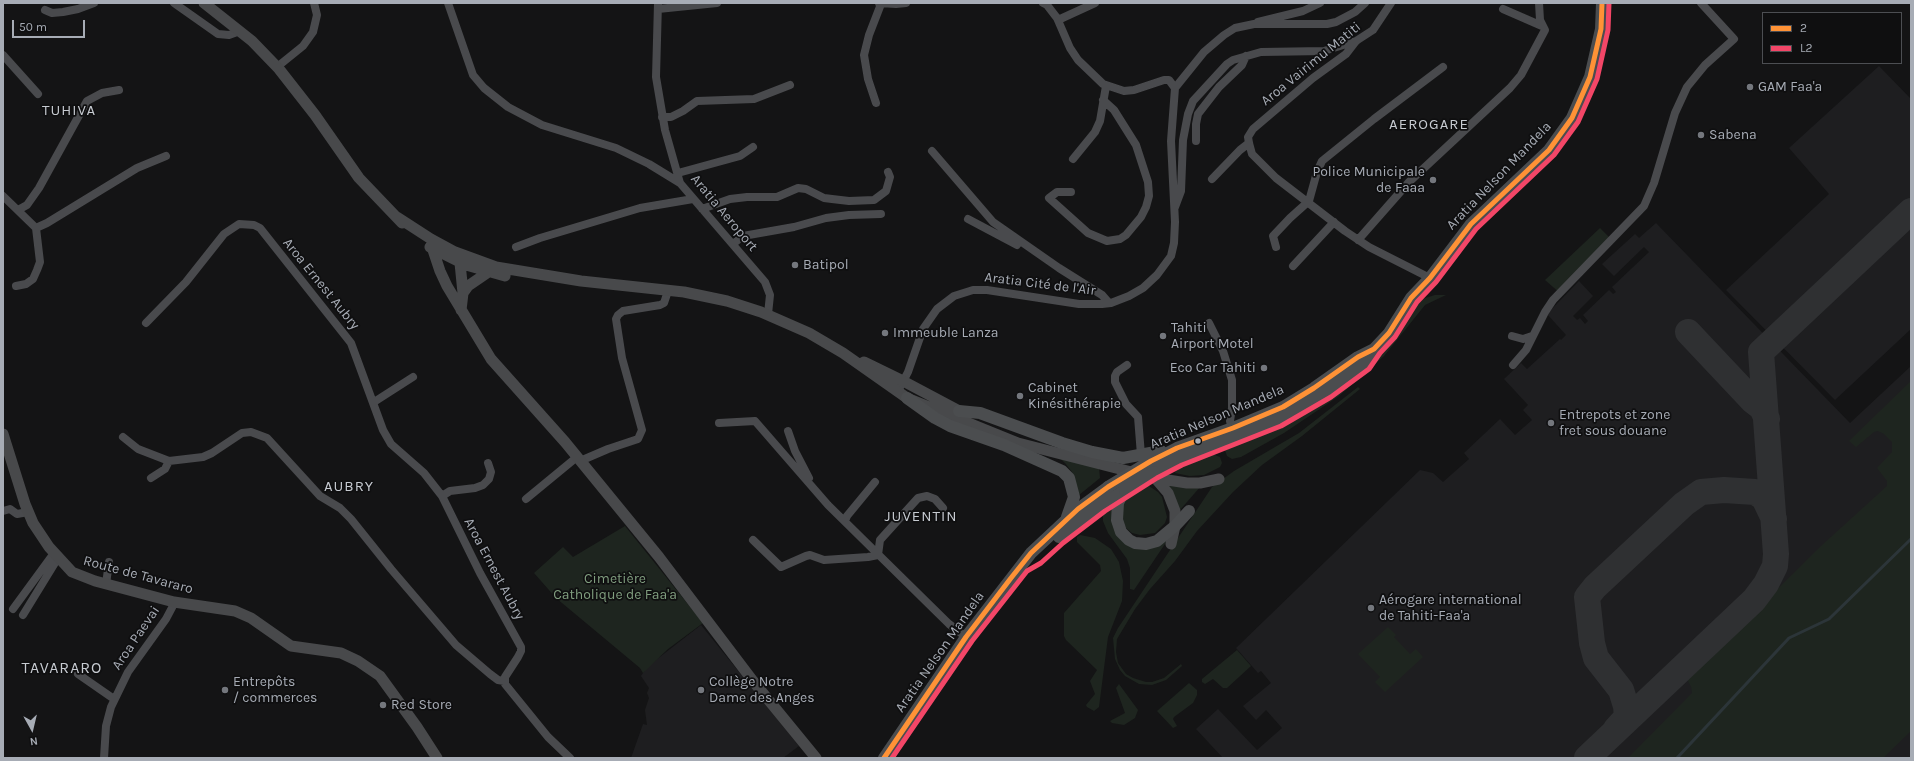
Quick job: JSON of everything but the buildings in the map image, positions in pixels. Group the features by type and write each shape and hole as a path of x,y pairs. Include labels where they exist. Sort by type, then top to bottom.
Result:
{"main road":[{"path":"204,3 240,31 277,67 315,115 359,178 411,232 433,250 460,263 488,272 529,280 561,283 581,281"},
{"name":"Aratia Nelson Mandela","path":"1595,3 1601,29"},
{"name":"Aratia Nelson Mandela","path":"1022,566 1037,558 1101,505 1125,490 1155,475 1179,459 1277,420 1299,409 1364,364 1374,349 1389,333 1411,298 1430,278 1471,224 1549,150 1564,131 1578,108 1590,77 1601,29 1602,3"},
{"path":"397,217 431,239 455,252 496,267 581,281 668,291 727,301 768,314 809,333 843,353 934,418 950,426 1004,445 1062,471 1069,478 1074,497 1072,507 1064,523"},
{"path":"433,250 440,271 461,310 491,359 579,459 659,557 753,681 816,758"},
{"path":"455,252 460,263 463,293 461,310"},
{"path":"463,293 474,280 488,272"},
{"name":"Aratia Nelson Mandela","path":"884,758 966,637 1011,578 1032,552 1078,509 1141,461 1232,429 1283,407 1314,388 1358,357 1374,349"},
{"path":"843,353 904,381 959,411 1049,450"},
{"path":"903,395 987,432 1018,443 1187,483 1200,483 1219,479"},
{"path":"959,411 980,414 1044,437 1092,452 1141,461"},
{"name":"Route de Tavararo","path":"3,434 28,512 38,533 72,572 106,584 175,602 235,611 251,618 291,646 341,654 358,661 380,676 417,727 437,758"},
{"path":"1155,475 1172,501 1175,511 1175,526 1171,544"},
{"path":"1125,490 1118,503 1117,520 1121,532 1129,540 1141,544 1152,543 1162,538 1189,511"}],"street":[{"path":"45,10 52,12 63,12 78,9 94,3"},
{"path":"174,3 218,34 229,35 240,31"},
{"path":"277,67 303,46 313,32 317,15 314,3"},
{"path":"448,3 473,75 484,88 508,107 542,125 616,148 649,164 680,183"},
{"path":"658,6 718,3"},
{"path":"876,103 868,79 864,55 869,34 880,3 906,3"},
{"path":"1043,3 1052,7 1070,48 1078,60 1095,78 1106,86 1124,91 1134,90 1156,81 1164,80 1169,80 1175,88 1213,43 1235,28 1303,11 1320,3"},
{"path":"1058,20 1095,3"},
{"path":"1254,24 1327,24 1336,22 1355,12 1365,3"},
{"name":"Aroa Vairimu Matiti","path":"1212,179 1240,150 1249,143 1248,137 1253,129 1313,78 1346,54 1356,41 1373,30 1391,3"},
{"path":"1358,240 1409,182 1500,97 1521,75 1545,30 1542,26 1539,13 1539,3"},
{"path":"1513,365 1526,350 1532,336 1553,300 1644,206 1648,200 1679,102 1687,87 1705,65 1734,39 1701,3"},
{"name":"Aratia Aeroport","path":"658,6 656,77 662,117 680,183 733,244 768,288 770,304 768,314"},
{"path":"1503,9 1542,26"},
{"name":"Aratia Cité de l'Air","path":"1174,208 1181,191 1183,140 1188,114 1193,101 1227,64 1233,60 1261,52 1324,51 1356,41"},
{"path":"3,55 38,94"},
{"path":"1196,140 1196,124 1198,114 1219,87 1242,65 1246,56"},
{"path":"1276,247 1273,236 1309,201 1317,172 1322,161 1442,67"},
{"path":"662,117 671,117 683,111 696,101 754,99 790,85"},
{"path":"1073,159 1095,132 1100,121 1106,86"},
{"name":"Aratia Cité de l'Air","path":"903,395 904,381 917,342 929,319 943,302 962,293 987,290 1078,304 1109,303 1122,299 1143,288 1165,266 1171,256 1174,243 1171,142 1175,88"},
{"path":"18,210 27,205 39,188 87,101 102,93 119,90"},
{"path":"1070,192 1056,192 1049,198 1088,233 1107,241 1120,239 1126,235 1141,217 1150,196 1148,182 1136,146 1114,110 1103,100"},
{"path":"1249,143 1252,154 1276,178 1309,201 1358,240 1430,278"},
{"path":"678,173 740,156 753,147"},
{"path":"932,151 986,216 1046,259 1102,295 1109,303"},
{"path":"36,228 47,223 137,168 166,156"},
{"path":"702,209 730,200 747,197 777,197 798,188 806,189 824,198 857,202 874,200 886,191 890,177 888,172"},
{"path":"3,196 36,228 40,262 38,270 33,278 26,284 16,286"},
{"path":"516,247 540,238 634,210 693,199"},
{"path":"733,244 743,236 794,227 826,218 849,215 881,214"},
{"path":"968,219 1046,259"},
{"path":"1292,266 1334,222"},
{"name":"Aroa Ernest Aubry","path":"146,322 186,282 224,234 239,224 254,225 260,228 351,343 374,402 383,430 391,444 424,473 442,496 480,573 520,647 521,651 504,681"},
{"path":"526,499 579,459 638,439 642,430 622,358 616,319 623,311 660,306 664,303 668,291"},
{"path":"1209,324 1223,351 1232,380 1232,408 1230,421 1232,429"},
{"path":"1512,336 1523,339 1532,336"},
{"path":"1126,365 1117,372 1115,382 1126,404 1138,417 1141,461"},
{"path":"374,402 413,377"},
{"path":"719,423 755,421 815,491 949,624 966,637"},
{"path":"788,431 795,451 815,491"},
{"path":"123,436 138,449 169,461 203,457 212,454 242,433 251,432 267,438 320,496 340,508 351,519 391,569 456,645 490,674 498,680 504,681 514,696 548,737 570,758"},
{"path":"151,478 165,469 169,461"},
{"path":"442,496 450,491 475,488 483,485 491,472 488,463"},
{"path":"845,521 847,516 875,482"},
{"path":"878,555 880,540 918,498 928,496 935,499 943,508"},
{"path":"3,511 10,509 17,514 28,512"},
{"path":"753,540 781,567 810,555 824,560 842,560 878,555"},
{"path":"13,609 56,555"},
{"path":"23,615 56,555"},
{"path":"106,584 109,562"},
{"name":"Aroa Paevai","path":"104,758 106,726 114,699 128,672 166,620 175,602"},
{"path":"78,674 114,699"}],"shaded area":[{"path":"1879,66 1911,99 1911,329 1835,400 1726,290 1829,194 1789,148"},
{"path":"1656,223 1850,423 1911,366 1911,758 1223,758 1196,729 1218,709 1257,750 1282,728 1266,710 1256,720 1243,706 1271,683 1261,671 1258,673 1236,648 1420,470 1433,473 1443,482 1469,459 1464,453 1500,419 1515,435 1532,420 1523,410 1528,405 1504,379 1521,363 1527,369 1566,335 1547,314 1579,281 1593,296 1573,316 1577,320 1580,318 1585,324 1588,321 1583,315 1609,290 1613,294 1616,292 1612,287 1649,252 1644,247 1614,276 1602,264 1635,234 1639,238"},
{"name":"Collège Notre Dame des Anges","path":"701,625 799,746 783,758 631,758 643,724 647,725 645,710 649,698 647,693 649,688 641,676 647,667"}],"green space":[{"path":"1600,228 1612,240 1561,294 1545,280"},
{"path":"1435,295 1446,295 1425,305 1384,356 1339,396 1284,433 1241,457 1232,459 1227,456 1225,450 1230,445 1250,440 1333,387 1377,356 1404,325 1422,299"},
{"path":"1911,381 1911,731 1883,758 1628,758 1692,693 1687,679 1821,546 1887,486 1887,481 1877,468 1892,452 1892,442 1884,434 1878,431 1874,432 1856,447 1849,441"},
{"path":"1358,387 1360,389 1302,436 1262,465 1233,492 1197,531 1175,561 1150,589 1135,609 1117,639 1116,652 1118,663 1126,674 1133,678 1146,682 1152,682 1164,678 1181,664 1182,666 1166,680 1152,685 1139,684 1125,676 1120,670 1115,659 1113,638 1118,628 1212,487 1234,471 1299,433"},
{"path":"1207,452 1220,457 1222,463 1220,467 1204,475 1190,476 1175,473 1176,466"},
{"path":"1058,457 1099,468 1100,478 1079,495 1072,472"},
{"path":"1165,482 1201,486 1180,510"},
{"path":"1144,485 1149,486 1158,492 1162,497 1167,517 1165,523 1155,533 1140,535 1132,533 1126,528 1122,521 1122,504 1126,497"},
{"path":"1112,498 1123,538 1167,541 1134,590 1130,589 1130,568 1127,559 1108,533 1103,521 1103,502"},
{"name":"Cimetière Catholique de Faa'a","path":"625,526 703,623 668,649 643,673 640,668 556,598 534,573 563,547 573,557"},
{"path":"1080,535 1095,538 1111,549 1119,562 1123,581 1122,601 1108,637 1099,707 1094,711 1086,705 1095,694 1090,681 1097,670 1066,640 1064,636 1064,613 1101,571 1100,565 1077,542 1077,537"},
{"path":"1388,627 1396,635 1394,637 1410,654 1416,649 1423,657 1385,692 1375,682 1380,677 1358,654"},
{"path":"1237,650 1251,666 1227,688 1223,688 1213,679 1205,684 1202,682 1202,679"},
{"path":"1189,683 1197,690 1197,695 1193,703 1174,717 1173,719 1177,726 1173,728 1157,711"},
{"path":"1119,684 1138,710 1135,718 1124,725 1112,723 1110,721 1125,713 1116,688"}],"waterway":[{"path":"1677,758 1789,638 1829,619 1911,539"}],"taxiway":[{"path":"1587,758 1754,600 1766,584 1775,566 1776,554 1761,352 1911,211"},
{"path":"1688,332 1753,401 1762,408 1767,419"},
{"path":"1616,729 1627,717 1626,706 1621,690 1596,658 1592,643 1587,597 1595,587 1684,504 1701,492 1724,490 1755,492 1764,498 1774,519"}],"transit line":[{"name":"2","path":"884,758 966,637 1011,578 1031,553 1078,509 1108,487 1151,461 1177,448 1233,428 1283,407 1314,388 1358,357 1374,349 1389,333 1411,298 1430,278 1471,224 1549,150 1572,118 1590,77 1601,29 1602,3"},
{"name":"L2","path":"892,758 972,641 1027,571 1041,563 1063,543 1105,511 1157,478 1182,465 1281,426 1331,397 1369,369 1380,353 1395,337 1417,302 1436,282 1476,229 1554,155 1578,122 1597,79 1608,30 1609,3"}],"place":[{"name":"GAM Faa'a","path":"1750,87"},
{"name":"Sabena","path":"1701,135"},
{"name":"Police Municipale de Faaa","path":"1433,180"},
{"name":"Batipol","path":"795,265"},
{"name":"Immeuble Lanza","path":"885,333"},
{"name":"Tahiti Airport Motel","path":"1163,336"},
{"name":"Eco Car Tahiti","path":"1264,368"},
{"name":"Cabinet Kinésithérapie","path":"1020,396"},
{"name":"Entrepots et zone fret sous douane","path":"1551,423"},
{"name":"Aérogare international de Tahiti-Faa'a","path":"1371,608"},
{"name":"Entrepôts / commerces","path":"225,690"},
{"name":"Collège Notre Dame des Anges","path":"701,690"},
{"name":"Red Store","path":"383,705"}],"district":[{"name":"TUHIVA","path":"69,111"},
{"name":"AEROGARE","path":"1429,125"},
{"name":"AUBRY","path":"349,487"},
{"name":"JUVENTIN","path":"921,517"},
{"name":"TAVARARO","path":"62,668"}]}
